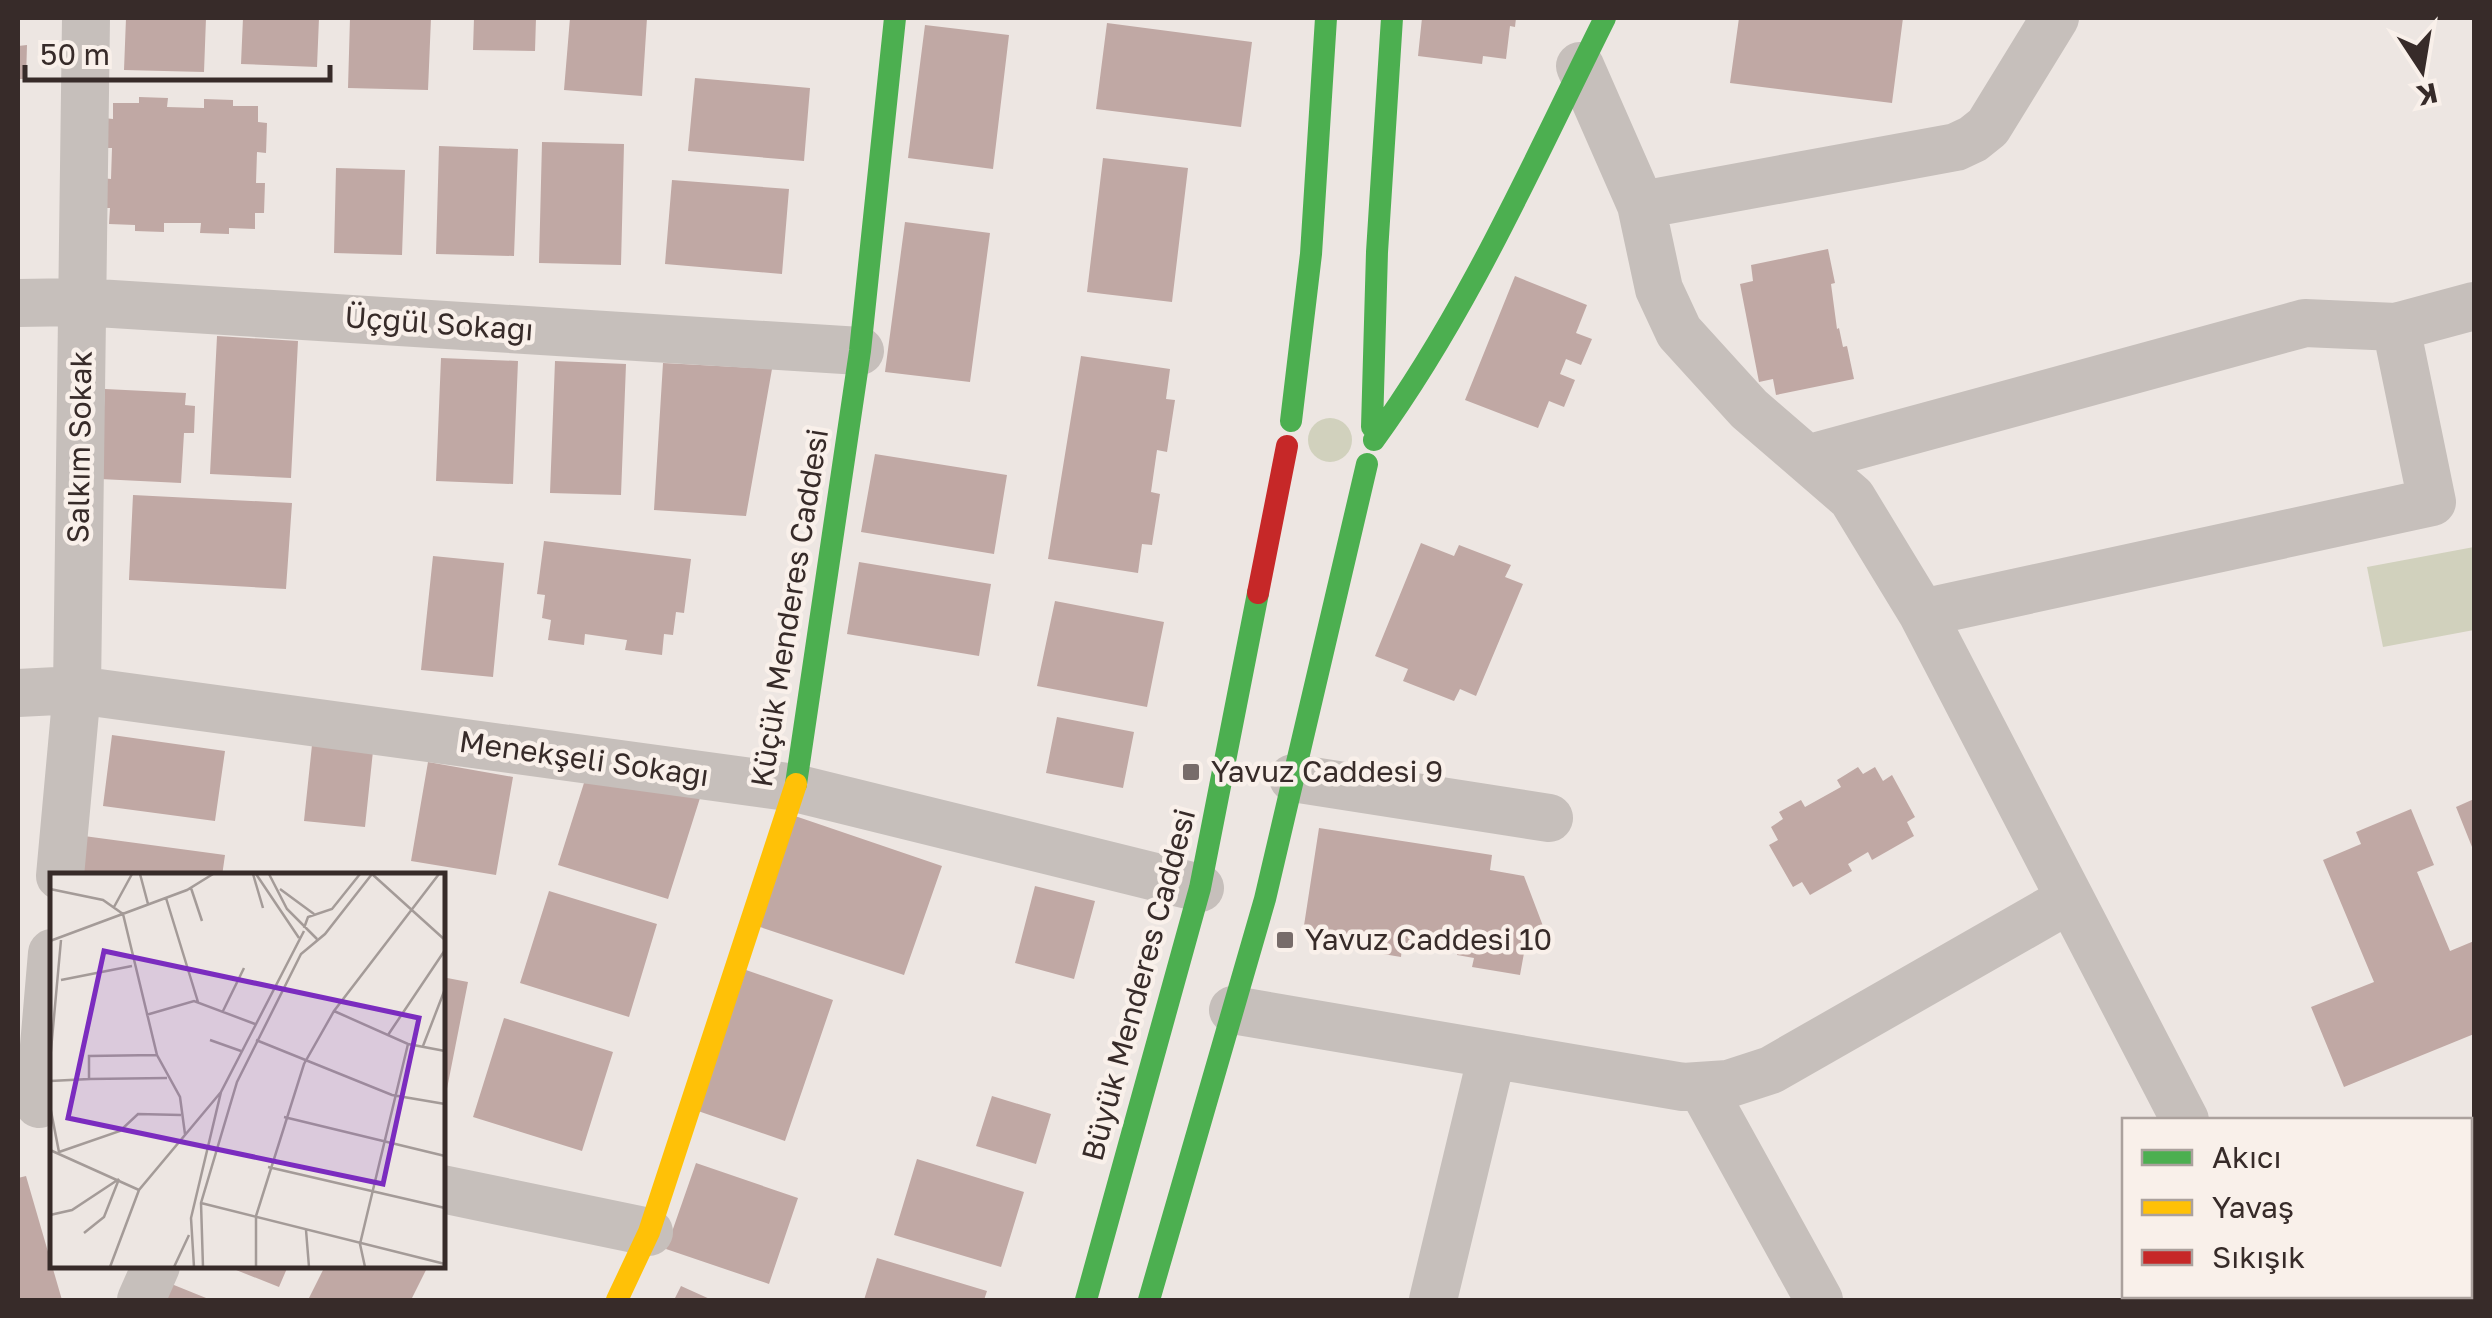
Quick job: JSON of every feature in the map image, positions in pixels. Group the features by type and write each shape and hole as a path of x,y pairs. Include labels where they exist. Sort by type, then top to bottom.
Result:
{"street":[{"name":"Salkım Sokak","path":"60,873 77,690 86,18"},
{"name":"Küçük Menderes Caddesi","path":"617,1300 650,1232 795,788 860,351 895,18"},
{"path":"1291,420 1310,254 1326,18"},
{"path":"1150,1300 1265,899 1373,433 1377,252 1392,18"},
{"path":"1373,433 1410,391 1492,242 1605,18"},
{"path":"1641,205 1956,147 1974,139 1988,127 2055,18"},
{"path":"1580,66 1641,205 1660,289 1679,332 1749,410 1852,498 1922,614 2184,1118"},
{"name":"Üçgül Sokağı","path":"18,303 81,302 860,351"},
{"path":"1807,459 2305,323 2396,327 2474,306"},
{"path":"1922,614 2432,502 2396,327"},
{"path":"1291,420 1298,410 1321,398"},
{"path":"1346,399 1366,415 1373,433"},
{"name":"Büyük Menderes Caddesi","path":"1086,1300 1200,888 1291,420"},
{"path":"1287,446 1291,459 1308,477"},
{"path":"1334,483 1346,480 1367,464"},
{"name":"Menekşeli Sokağı","path":"18,692 77,690 795,788 1200,888"},
{"path":"1292,778 1549,818"},
{"path":"1232,1010 1684,1088 1728,1084 1771,1070 2070,899"},
{"path":"36,1105 50,972"},
{"path":"1434,1300 1492,1054"},
{"path":"1701,1086 1819,1300"},
{"path":"445,1190 650,1232"},
{"path":"142,1300 155,1268"}],"green space":[{"path":"1330,418 1345,425 1352,440 1345,455 1330,462 1315,455 1308,440 1315,425"},
{"path":"2474,547 2474,630 2383,647 2367,567"}],"building":[{"path":"126,18 206,18 204,72 124,70"},
{"path":"243,18 319,18 317,67 241,64"},
{"path":"350,18 431,18 428,90 348,88"},
{"path":"474,18 536,18 535,51 473,50"},
{"path":"570,18 647,18 642,96 564,90"},
{"path":"1422,18 1516,18 1515,27 1510,26 1506,59 1483,56 1482,64 1418,56"},
{"path":"1739,18 1903,18 1892,103 1730,83"},
{"path":"1107,23 1252,42 1241,127 1096,109"},
{"path":"925,25 1009,35 993,169 908,158"},
{"path":"27,45 26,79 18,79 18,46"},
{"path":"695,78 810,88 804,161 688,151"},
{"path":"139,97 168,98 167,107 204,108 204,99 233,100 233,106 258,106 258,122 267,123 266,153 257,152 256,183 265,183 264,213 255,213 255,229 229,228 229,234 200,233 201,223 164,223 164,232 135,231 135,225 109,224 110,208 101,208 102,178 111,179 112,148 103,148 104,118 113,119 113,103 139,103"},
{"path":"542,142 624,144 621,265 539,263"},
{"path":"439,146 518,149 514,256 436,254"},
{"path":"1103,158 1188,168 1172,302 1087,292"},
{"path":"336,168 405,170 402,255 334,253"},
{"path":"672,180 789,189 782,274 665,264"},
{"path":"905,222 990,233 970,382 885,372"},
{"path":"1828,249 1835,283 1831,284 1837,329 1843,347 1847,346 1854,379 1776,395 1773,379 1759,382 1740,284 1753,281 1751,265"},
{"path":"1515,276 1587,305 1576,333 1592,339 1581,365 1566,359 1560,374 1575,380 1564,407 1549,401 1538,428 1465,400"},
{"path":"217,336 298,341 291,478 210,474"},
{"path":"1081,356 1170,369 1166,399 1175,400 1167,452 1157,450 1151,492 1160,494 1152,545 1142,544 1138,573 1048,559"},
{"path":"441,358 518,361 513,484 436,481"},
{"path":"555,361 626,364 621,495 550,493"},
{"path":"663,363 772,369 746,516 654,510"},
{"path":"105,389 186,393 185,405 195,406 194,433 184,433 181,483 100,479"},
{"path":"875,454 1007,475 994,554 861,532"},
{"path":"133,495 292,503 286,589 129,580"},
{"path":"544,541 691,559 684,613 676,612 673,635 664,634 662,655 625,650 627,640 585,634 584,645 548,640 551,620 542,618 545,595 537,594"},
{"path":"1421,543 1454,556 1459,545 1511,565 1505,577 1523,584 1476,696 1460,689 1454,701 1403,681 1408,669 1375,656"},
{"path":"433,556 504,563 493,677 421,670"},
{"path":"859,562 991,584 979,656 847,634"},
{"path":"1055,601 1164,622 1147,707 1037,686"},
{"path":"1057,717 1134,732 1123,788 1046,773"},
{"path":"112,735 225,751 215,821 103,806"},
{"path":"312,745 373,751 365,827 304,821"},
{"path":"428,762 513,777 496,875 411,861"},
{"path":"590,764 700,798 668,899 558,865"},
{"path":"1858,767 1863,774 1875,767 1883,781 1892,775 1915,817 1907,822 1914,836 1872,860 1868,852 1848,864 1852,871 1810,895 1802,882 1793,887 1769,845 1778,840 1771,827 1783,819 1779,812 1801,800 1805,807 1841,787 1837,780"},
{"path":"2474,799 2474,852 2456,807"},
{"path":"2411,809 2434,865 2417,872 2450,951 2474,941 2474,1034 2344,1087 2311,1007 2374,982 2323,860 2361,844 2356,832"},
{"path":"795,816 942,866 904,975 757,926"},
{"path":"1319,828 1492,855 1490,870 1524,876 1543,926 1540,944 1526,942 1520,975 1472,967 1474,958 1457,955 1458,949 1418,943 1418,950 1402,947 1401,957 1353,949 1355,940 1303,932"},
{"path":"84,836 225,855 222,873 79,873"},
{"path":"1035,886 1095,901 1074,979 1015,963"},
{"path":"549,891 657,924 629,1017 520,983"},
{"path":"746,970 833,1000 785,1141 698,1111"},
{"path":"445,978 468,982 445,1099"},
{"path":"504,1018 613,1052 582,1151 473,1117"},
{"path":"992,1096 1051,1114 1036,1164 976,1146"},
{"path":"917,1159 1024,1192 1001,1267 894,1235"},
{"path":"696,1163 798,1198 769,1284 666,1249"},
{"path":"26,1176 62,1300 18,1300 18,1178"},
{"path":"877,1258 987,1291 984,1300 864,1300"},
{"path":"231,1268 287,1268 279,1287"},
{"path":"324,1268 427,1268 411,1300 308,1300"},
{"path":"169,1283 211,1300 161,1300"},
{"path":"681,1286 712,1300 674,1300"},
{"path":"2332,1298 2464,1300 2333,1300"}],"traffic: fast":[{"path":"796,784 860,351 895,18"},
{"path":"1291,421 1311,254 1326,18"},
{"path":"1372,427 1377,252 1392,18"},
{"path":"1374,440 1470,287 1605,18"},
{"path":"1149,1300 1265,899 1367,464"},
{"path":"1086,1300 1200,888 1258,593"}],"traffic: slow":[{"path":"617,1300 649,1232 796,784"}],"traffic: jam":[{"path":"1258,593 1287,446"}],"place":[{"name":"Yavuz Caddesi 9","path":"1191,772"},
{"name":"Yavuz Caddesi 10","path":"1285,940"}]}
